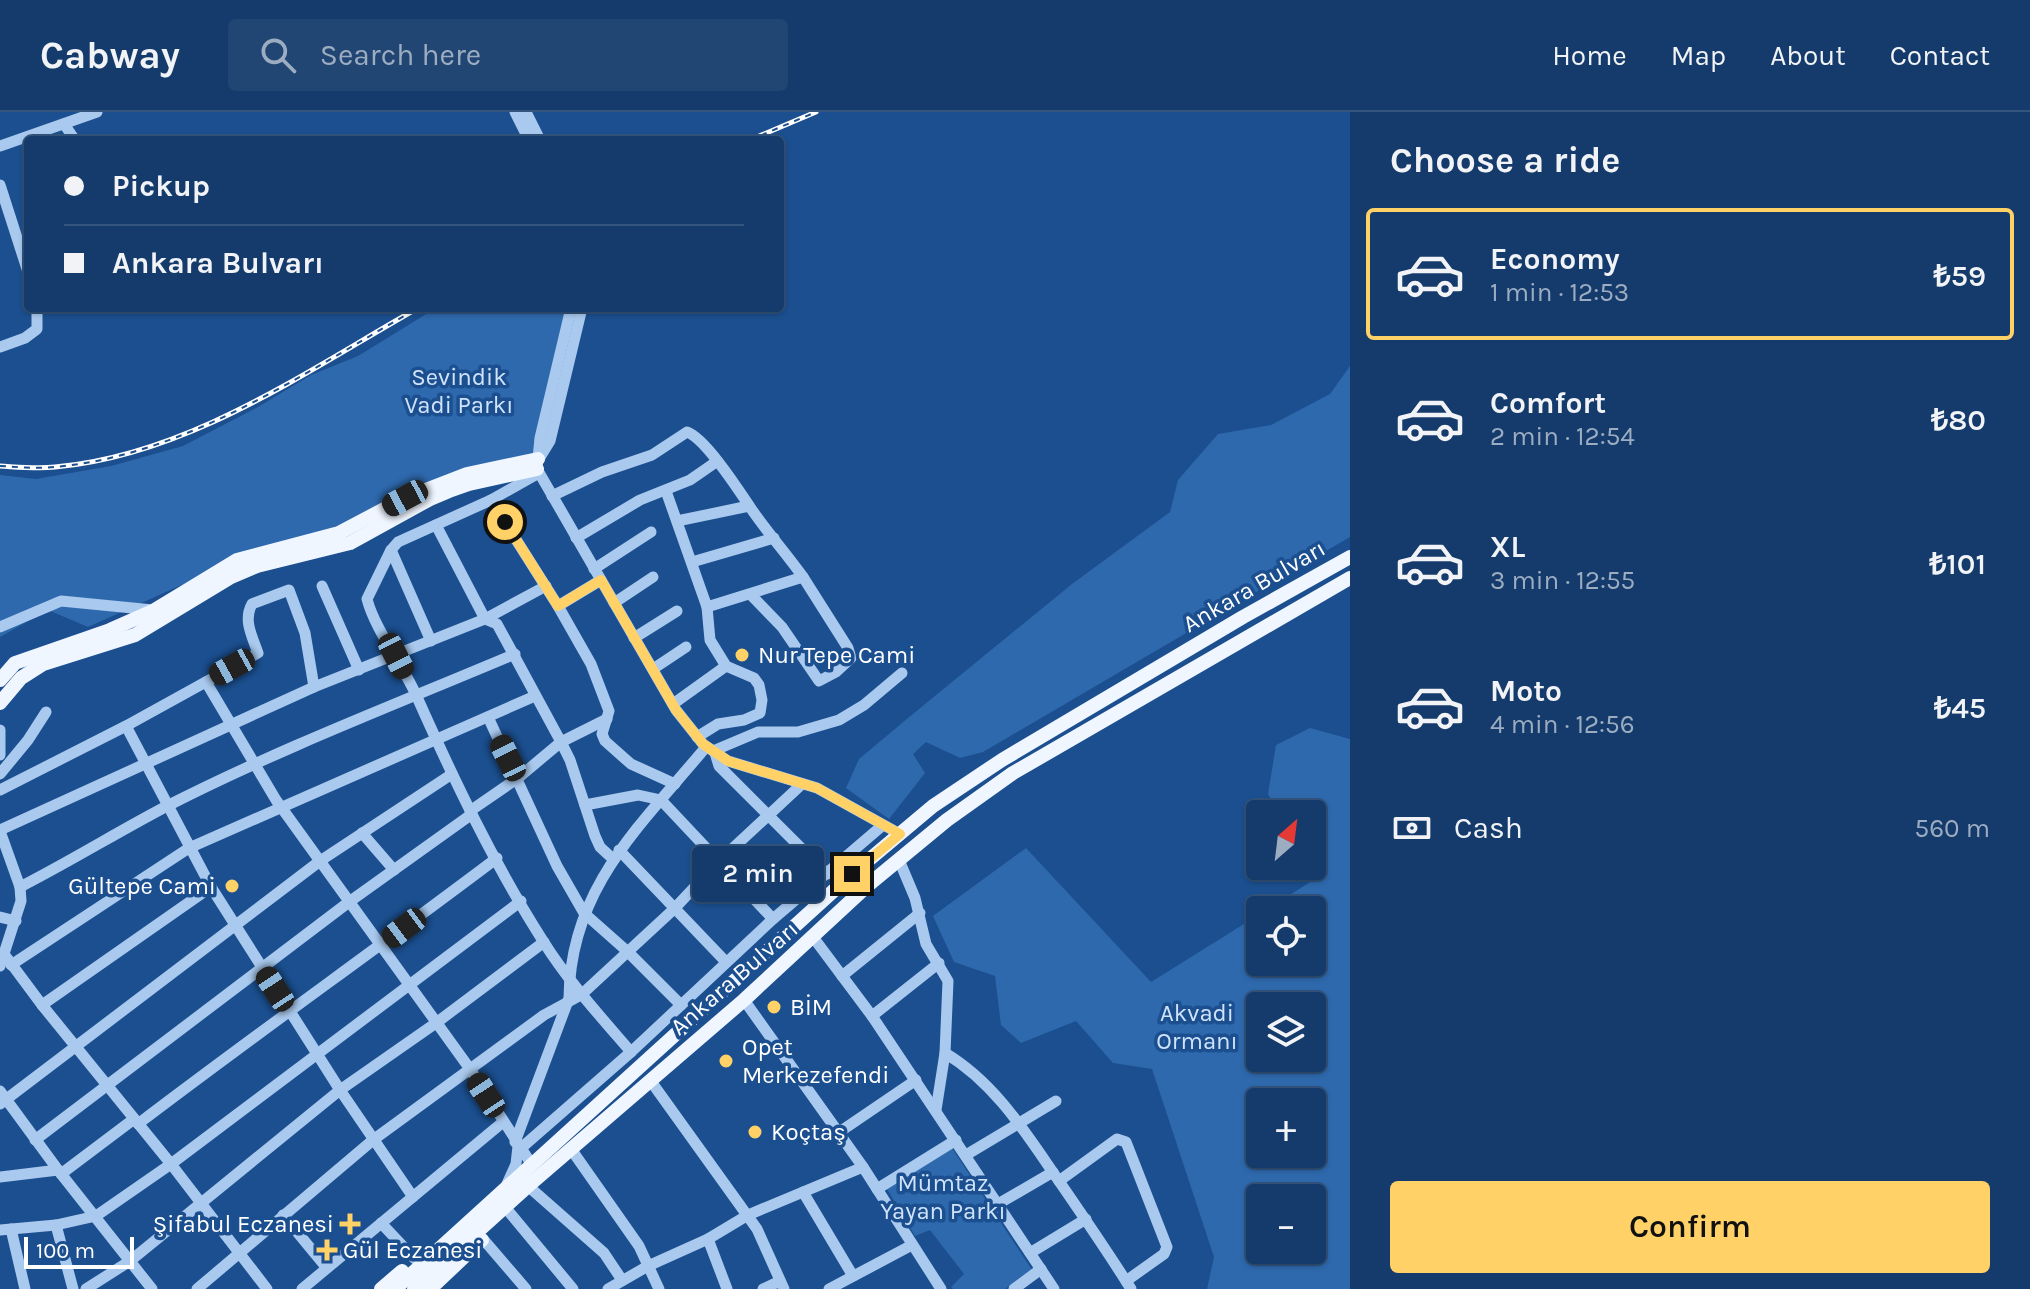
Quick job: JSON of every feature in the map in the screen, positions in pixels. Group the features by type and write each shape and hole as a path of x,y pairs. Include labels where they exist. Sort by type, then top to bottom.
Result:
{"main road":[{"path":"0,680 15,663 110,630 153,611 237,560 339,533 405,498 467,474 538,467"},
{"path":"0,703 21,678 43,664 135,635 231,577 266,563 350,543 430,499 469,484 538,467"},
{"name":"Ankara Bulvarı","path":"395,1289 852,874 933,806 1002,760 1350,557"},
{"name":"Ankara Bulvarı","path":"414,1289 947,820 1013,773 1350,578"},
{"path":"381,1289 475,1208 505,1189"},
{"path":"430,1289 494,1229 505,1207"}],"street":[{"path":"29,136 82,114 97,112"},
{"path":"515,112 527,136"},
{"path":"526,112 538,136"},
{"path":"64,124 72,136"},
{"path":"0,146 24,138"},
{"path":"0,185 24,260"},
{"path":"0,347 25,338 37,329 37,312"},
{"path":"570,312 540,438 538,467 673,704 697,737 728,761 844,801 900,834"},
{"path":"581,312 550,441 538,467 491,500 398,542 367,599 471,813 544,942 581,995 631,1052"},
{"path":"552,496 602,472 652,455 687,432 698,437 733,479 749,506 803,577 835,625 851,658 836,672 819,681 782,627 750,594"},
{"path":"576,538 640,500 690,480 716,462"},
{"path":"666,491 707,607 710,640 726,666 754,678 762,700 760,713 744,720 718,724 697,737"},
{"path":"491,500 591,664 609,711 602,734 605,741 615,752 649,774 675,784"},
{"path":"677,521 749,506"},
{"path":"436,525 485,619 497,624 561,742 600,847 616,854 726,962"},
{"path":"558,606 651,532"},
{"path":"692,562 774,538"},
{"path":"391,550 431,641"},
{"path":"614,603 653,577"},
{"path":"707,607 803,577"},
{"path":"322,586 359,670"},
{"path":"5,962 21,901 20,887 6,866 0,830 314,687 485,619 546,586"},
{"path":"0,790 126,726 258,653 247,619 248,612 252,604 289,590 305,633 314,687"},
{"path":"0,627 61,601 153,611"},
{"path":"634,638 677,611"},
{"path":"653,669 686,647"},
{"path":"20,887 168,806 254,765 515,654"},
{"path":"673,704 726,666"},
{"path":"712,750 758,732 798,732 839,720 864,705 902,673"},
{"path":"206,682 281,806 470,1069 532,1165"},
{"path":"5,962 189,848 535,696"},
{"path":"0,774 46,712"},
{"path":"488,717 557,866 584,913 681,1005"},
{"path":"35,1140 518,778 561,742 607,719"},
{"path":"126,726 211,887 340,1090 413,1197"},
{"path":"0,730 0,755"},
{"path":"712,750 719,766 827,874"},
{"name":"Ankara Bulvarı","path":"505,1189 516,1164 518,1146 567,1002 569,977 584,913 616,854 675,784 712,750"},
{"path":"152,1289 2,1098 320,861 452,774"},
{"path":"197,1289 373,1140 544,1015 581,995 802,784"},
{"path":"585,805 638,795 661,800 773,919"},
{"path":"518,1146 631,1052 773,919 883,825"},
{"path":"362,833 394,870"},
{"path":"0,1177 60,1172 136,1122 497,858"},
{"path":"899,860 920,913 926,944 948,981 945,1053 936,1110"},
{"path":"42,1005 211,887"},
{"path":"25,1289 6,1230 56,1225 96,1216 171,1164 521,901"},
{"path":"842,976 920,913"},
{"path":"0,917 16,921"},
{"path":"813,937 916,1080 1054,1289"},
{"path":"86,1289 130,1261 340,1090 544,942"},
{"path":"5,962 171,1164 267,1289"},
{"path":"872,1016 939,963"},
{"path":"744,1000 863,1167 941,1289"},
{"path":"945,1053 980,1079 1019,1122 1056,1176 1086,1219 1128,1285 1164,1254 1167,1247 1126,1142 1117,1139 1056,1176 998,1204"},
{"path":"650,1080 757,1229 782,1285 763,1289"},
{"path":"838,1133 916,1080"},
{"path":"966,1155 1056,1101"},
{"path":"302,1289 503,1122"},
{"path":"877,1189 956,1140"},
{"path":"571,1149 633,1237 659,1289"},
{"path":"608,1289 648,1266 708,1239 748,1215 863,1167"},
{"path":"528,1186 604,1253 622,1280"},
{"path":"803,1192 853,1276"},
{"path":"505,1207 573,1289"},
{"path":"283,1215 326,1267"},
{"path":"1030,1253 1086,1219"},
{"path":"381,1223 415,1259"},
{"path":"56,1225 73,1289"},
{"path":"483,1239 526,1289"},
{"path":"708,1239 727,1289"},
{"path":"829,1289 912,1245"},
{"path":"1014,1289 1041,1269"}],"green space":[{"name":"Sevindik Vadi Parkı","path":"430,312 570,312 538,459 237,560 88,627 48,610 0,637 0,475 36,479 111,466 183,446 311,375 358,356"},
{"path":"1350,366 1350,537 983,752 960,758 926,742 913,754 925,773 889,819 846,788 859,759 1072,584 1170,512 1178,480 1218,434 1271,425 1330,394"},
{"name":"Akvadi Ormanı","path":"1310,728 1350,739 1350,1289 1207,1289 1214,1257 1152,1069 1113,1063 1076,1021 1021,1043 1001,1025 995,976 954,962 933,916 1026,848 1151,982 1246,923 1246,976 1326,976 1326,896 1288,896 1313,880 1326,880 1326,800 1272,800 1268,794 1276,745"},
{"name":"Mümtaz Yayan Parkı","path":"952,1148 1032,1270 1005,1289 953,1289 951,1287 964,1274 930,1230 915,1236 887,1189"}],"railway":[{"path":"759,136 816,112"},
{"path":"0,466 55,467 104,459 152,446 244,407 411,312"}],"place":[{"name":"Nur Tepe Cami","path":"742,655"},
{"name":"Gültepe Cami","path":"232,886"},
{"name":"BİM","path":"774,1007"},
{"name":"Opet Merkezefendi","path":"726,1061"},
{"name":"Koçtaş","path":"755,1132"},
{"name":"Şifabul Eczanesi","path":"350,1224"},
{"name":"Gül Eczanesi","path":"327,1250"}],"route":[{"path":"505,522 558,606 601,580 676,710 703,744 728,761 817,788 900,834 852,874"}]}
